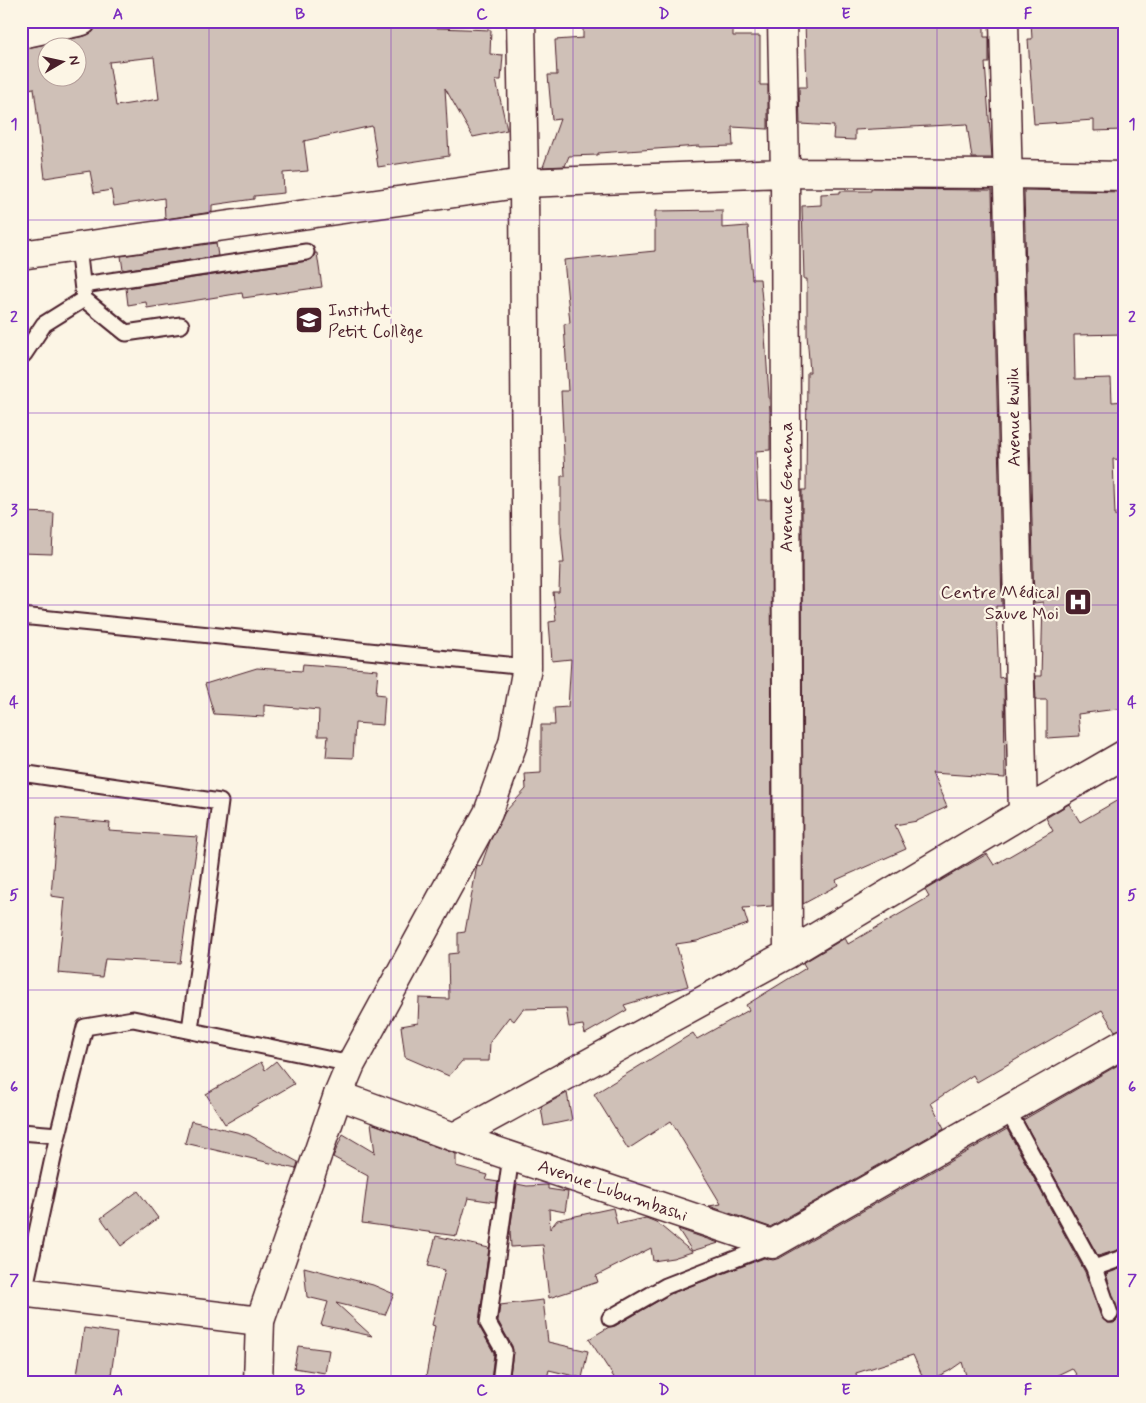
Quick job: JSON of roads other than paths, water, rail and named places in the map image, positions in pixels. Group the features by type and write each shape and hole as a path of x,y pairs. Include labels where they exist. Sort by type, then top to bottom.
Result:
{"street":[{"path":"21,34 82,21"},
{"path":"258,1382 260,1321 338,1095 351,1064 488,813 513,742 527,667 522,21"},
{"name":"Avenue Gemena","path":"782,21 785,173 788,954"},
{"name":"Avenue kwilu","path":"1004,21 1023,813"},
{"path":"21,254 524,183 785,173 1125,176"},
{"path":"454,1137 788,954 1125,754"},
{"path":"772,1244 1125,1044"},
{"name":"Avenue Lubumbashi","path":"338,1095 454,1137 772,1244"},
{"path":"22,1299 260,1321"}],"lane":[{"path":"78,247 84,292 126,333 181,325"},
{"path":"21,355 24,354 44,324 84,292 306,252"},
{"path":"21,616 527,667"},
{"path":"21,773 220,802 190,1030"},
{"path":"22,1299 58,1135 85,1027 133,1020 351,1064"},
{"path":"1008,1110 1094,1268 1110,1314"},
{"path":"21,1132 58,1135"},
{"path":"500,1382 504,1351 488,1323 511,1156"},
{"path":"610,1318 666,1286 772,1244"},
{"path":"1094,1268 1125,1257"}],"place":[{"name":"Institut Petit Collège","path":"309,320"},
{"name":"Centre Médical Sauve Moi","path":"1078,602"}]}
